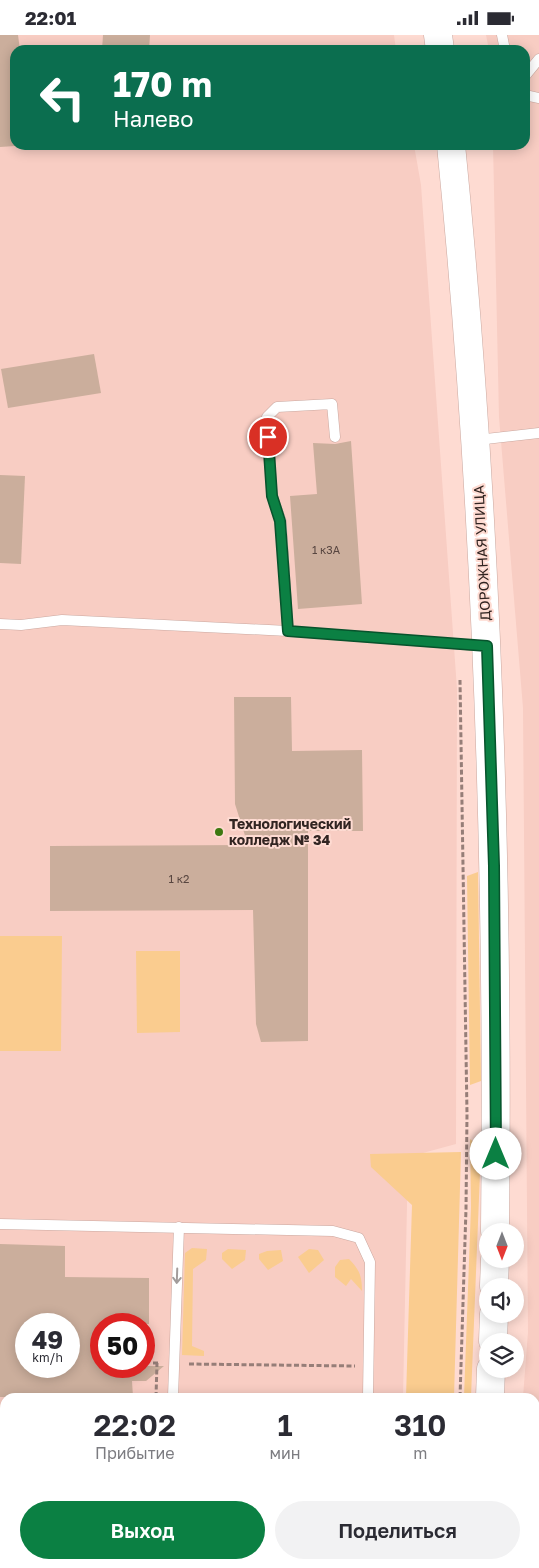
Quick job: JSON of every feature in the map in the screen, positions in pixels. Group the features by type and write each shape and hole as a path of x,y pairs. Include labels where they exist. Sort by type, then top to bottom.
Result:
{"main road":[{"name":"ДОРОЖНАЯ УЛИЦА","path":"452,150 476,440 487,646 494,866 495,1223"},
{"path":"490,1393 491,1378"}],"lane":[{"path":"530,70 539,59"},
{"path":"288,631 280,521 272,496 267,417 277,407 332,403 335,437"},
{"path":"476,440 539,433"},
{"path":"0,624 21,625 62,620 288,631 487,646"},
{"path":"0,1224 334,1231 359,1238 370,1262 368,1393"},
{"path":"174,1393 179,1227"}],"path":[{"path":"460,681 467,1133 460,1393"},
{"path":"156,1393 155,1363 368,1366"}],"shaded area":[{"path":"0,35 394,35 395,45 10,45 10,150 415,150 421,185 457,689 456,1144 408,1157 403,1393 0,1393"},
{"path":"486,35 539,35 539,1393 523,1393 528,1332 523,708 499,417 493,150 530,150 530,45 488,45"},
{"path":"478,872 481,1081 470,1085 467,876"},
{"path":"0,936 62,936 61,1051 0,1051"},
{"path":"136,951 180,951 180,1032 137,1033"},
{"path":"470,1139 481,1148 471,1393 464,1393 471,1207"},
{"path":"461,1152 454,1393 406,1393 412,1205 371,1167 370,1154"},
{"path":"192,1248 207,1249 206,1260 193,1269 192,1346 204,1351 204,1356 182,1355 185,1253"},
{"path":"228,1249 246,1250 245,1260 232,1269 222,1259 222,1253"},
{"path":"309,1249 318,1250 324,1260 309,1273 298,1257"},
{"path":"281,1250 283,1261 268,1270 259,1259 259,1254 267,1251"},
{"path":"349,1259 360,1274 362,1291 351,1279 346,1286 335,1277 335,1267 340,1260"}],"building":[{"path":"0,35 18,35 19,45 10,45 10,146 0,147"},
{"path":"103,35 150,35 149,45 102,45"},
{"path":"94,354 101,393 8,408 1,369"},
{"path":"351,441 362,604 298,609 290,496 317,494 313,443 335,444"},
{"path":"0,475 25,476 21,564 0,563"},
{"path":"234,697 291,697 292,751 362,750 363,831 308,831 308,1041 261,1042 256,1024 253,910 50,911 50,846 248,845 235,804"},
{"path":"0,1244 65,1246 65,1277 149,1278 149,1313 90,1313 90,1378 150,1378 146,1381 132,1381 133,1393 0,1393"},
{"path":"155,1366 164,1366 155,1374"}],"place":[{"name":"Технологический колледж № 34","path":"219,832"}],"route":[{"path":"268,437 272,496 280,521 288,631 487,646 494,866 496,1154"}]}
